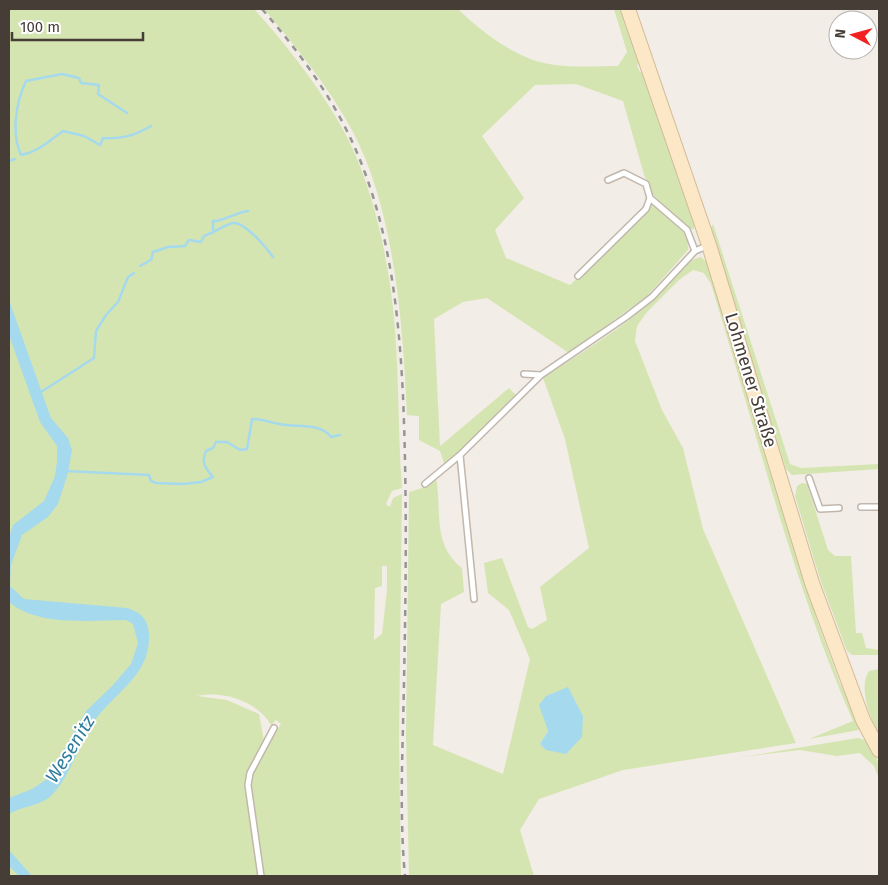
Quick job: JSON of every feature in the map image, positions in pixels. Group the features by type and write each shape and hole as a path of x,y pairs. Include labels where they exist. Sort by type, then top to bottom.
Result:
{"main road":[{"name":"Lohmener Straße","path":"628,9 709,245 812,583 863,720 879,750"}],"lane":[{"path":"608,180 624,173 646,184 650,198 687,230 694,251"},
{"path":"578,276 646,209 650,198"},
{"path":"425,484 460,455 541,375 652,297 694,251 709,245"},
{"path":"524,374 541,375"},
{"path":"460,455 474,599"},
{"path":"809,478 820,509 839,508"},
{"path":"861,507 879,507"},
{"path":"261,876 248,785 250,773 274,728"}],"green space":[{"path":"9,9 254,9 306,72 330,107 349,141 370,195 388,272 396,340 402,488 392,491 386,504 390,507 393,498 402,494 399,738 401,876 263,876 252,809 251,783 258,760 281,724 276,720 271,725 258,710 229,696 207,695 197,696 227,700 259,714 264,741 247,775 246,783 259,876 9,876","holes":["382,566 387,566 387,590 382,634 374,640 375,588 382,586"]},
{"path":"264,9 458,9 500,43 537,61 566,66 618,66 627,52 614,9 622,9 640,63 637,65 640,72 643,72 695,224 694,229 689,229 652,194 648,181 645,178 623,101 576,84 535,85 482,136 524,198 495,230 506,258 570,285 647,212 651,204 681,229 688,242 688,250 647,296 569,353 487,298 463,302 434,319 440,446 509,388 516,395 445,466 440,451 419,440 419,416 407,415 403,344 394,270 379,197 367,163 353,132 334,99"},
{"path":"713,224 790,464 801,468 879,464 879,469 792,475 786,469 710,230"},
{"path":"701,257 710,265 817,620 840,683 860,725 859,730 809,739 853,721 831,668 793,560 711,284 704,273 693,270 679,280 647,312 637,326 635,341 662,410 683,448 703,529 796,743 623,770 539,799 520,830 534,876 409,876 406,736 409,492 425,487 436,477 442,538 446,549 462,568 464,592 441,604 433,745 503,774 530,659 509,610 488,593 484,563 502,558 528,627 532,629 547,620 540,587 589,548 565,439 543,378 630,320 656,297 681,268 694,259","holes":["568,688 547,750 540,744 548,731 546,696"]},
{"path":"802,483 807,484 828,550 835,556 851,556 856,633 862,633 866,648 879,650 879,655 852,655 847,651 820,579 795,496 797,486"},
{"path":"879,669 878,733 866,702 865,685 869,671"},
{"path":"858,738 869,743 873,748 877,760 879,778 874,766 860,753 837,756 800,750 742,757"}],"water":[{"name":"Wesenitz","path":"9,300 51,418 68,438 72,450 68,473 58,504 48,517 22,535 11,565 10,586 24,599 127,608 143,617 149,634 148,649 137,673 92,724 67,774 54,793 43,801 9,814 9,798 32,789 47,779 86,711 131,664 138,643 133,624 126,620 81,621 49,619 21,610 9,602 9,537 13,525 44,501 55,476 57,446 40,422 10,338"},
{"path":"568,687 583,716 582,737 566,754 546,750 540,744 548,731 539,705 546,696"},
{"path":"9,850 32,876 19,876 9,866"}],"waterway":[{"path":"127,113 98,94 99,85 81,83 79,78 62,74 26,81 17,108 16,118 16,137 21,155 43,146 63,131 84,136 100,145 103,138 128,136 151,126"},
{"path":"9,161 15,159"},
{"path":"213,233 213,221 248,211"},
{"path":"140,266 151,260 153,252 168,247 185,246 189,240 201,242 204,236 233,223 243,226 249,231 273,257"},
{"path":"41,392 94,358 96,331 106,315 118,302 128,277 134,273"},
{"path":"65,471 149,475 151,481 156,483 183,484 201,482 213,477 205,465 206,451 213,448 216,442 227,442 240,450 247,449 252,419 285,425 314,427 326,432 331,437 340,435"}],"railway":[{"path":"262,9 319,82 343,123 372,193 387,250 392,279 399,337 405,467 406,574 402,803 405,876"}]}
